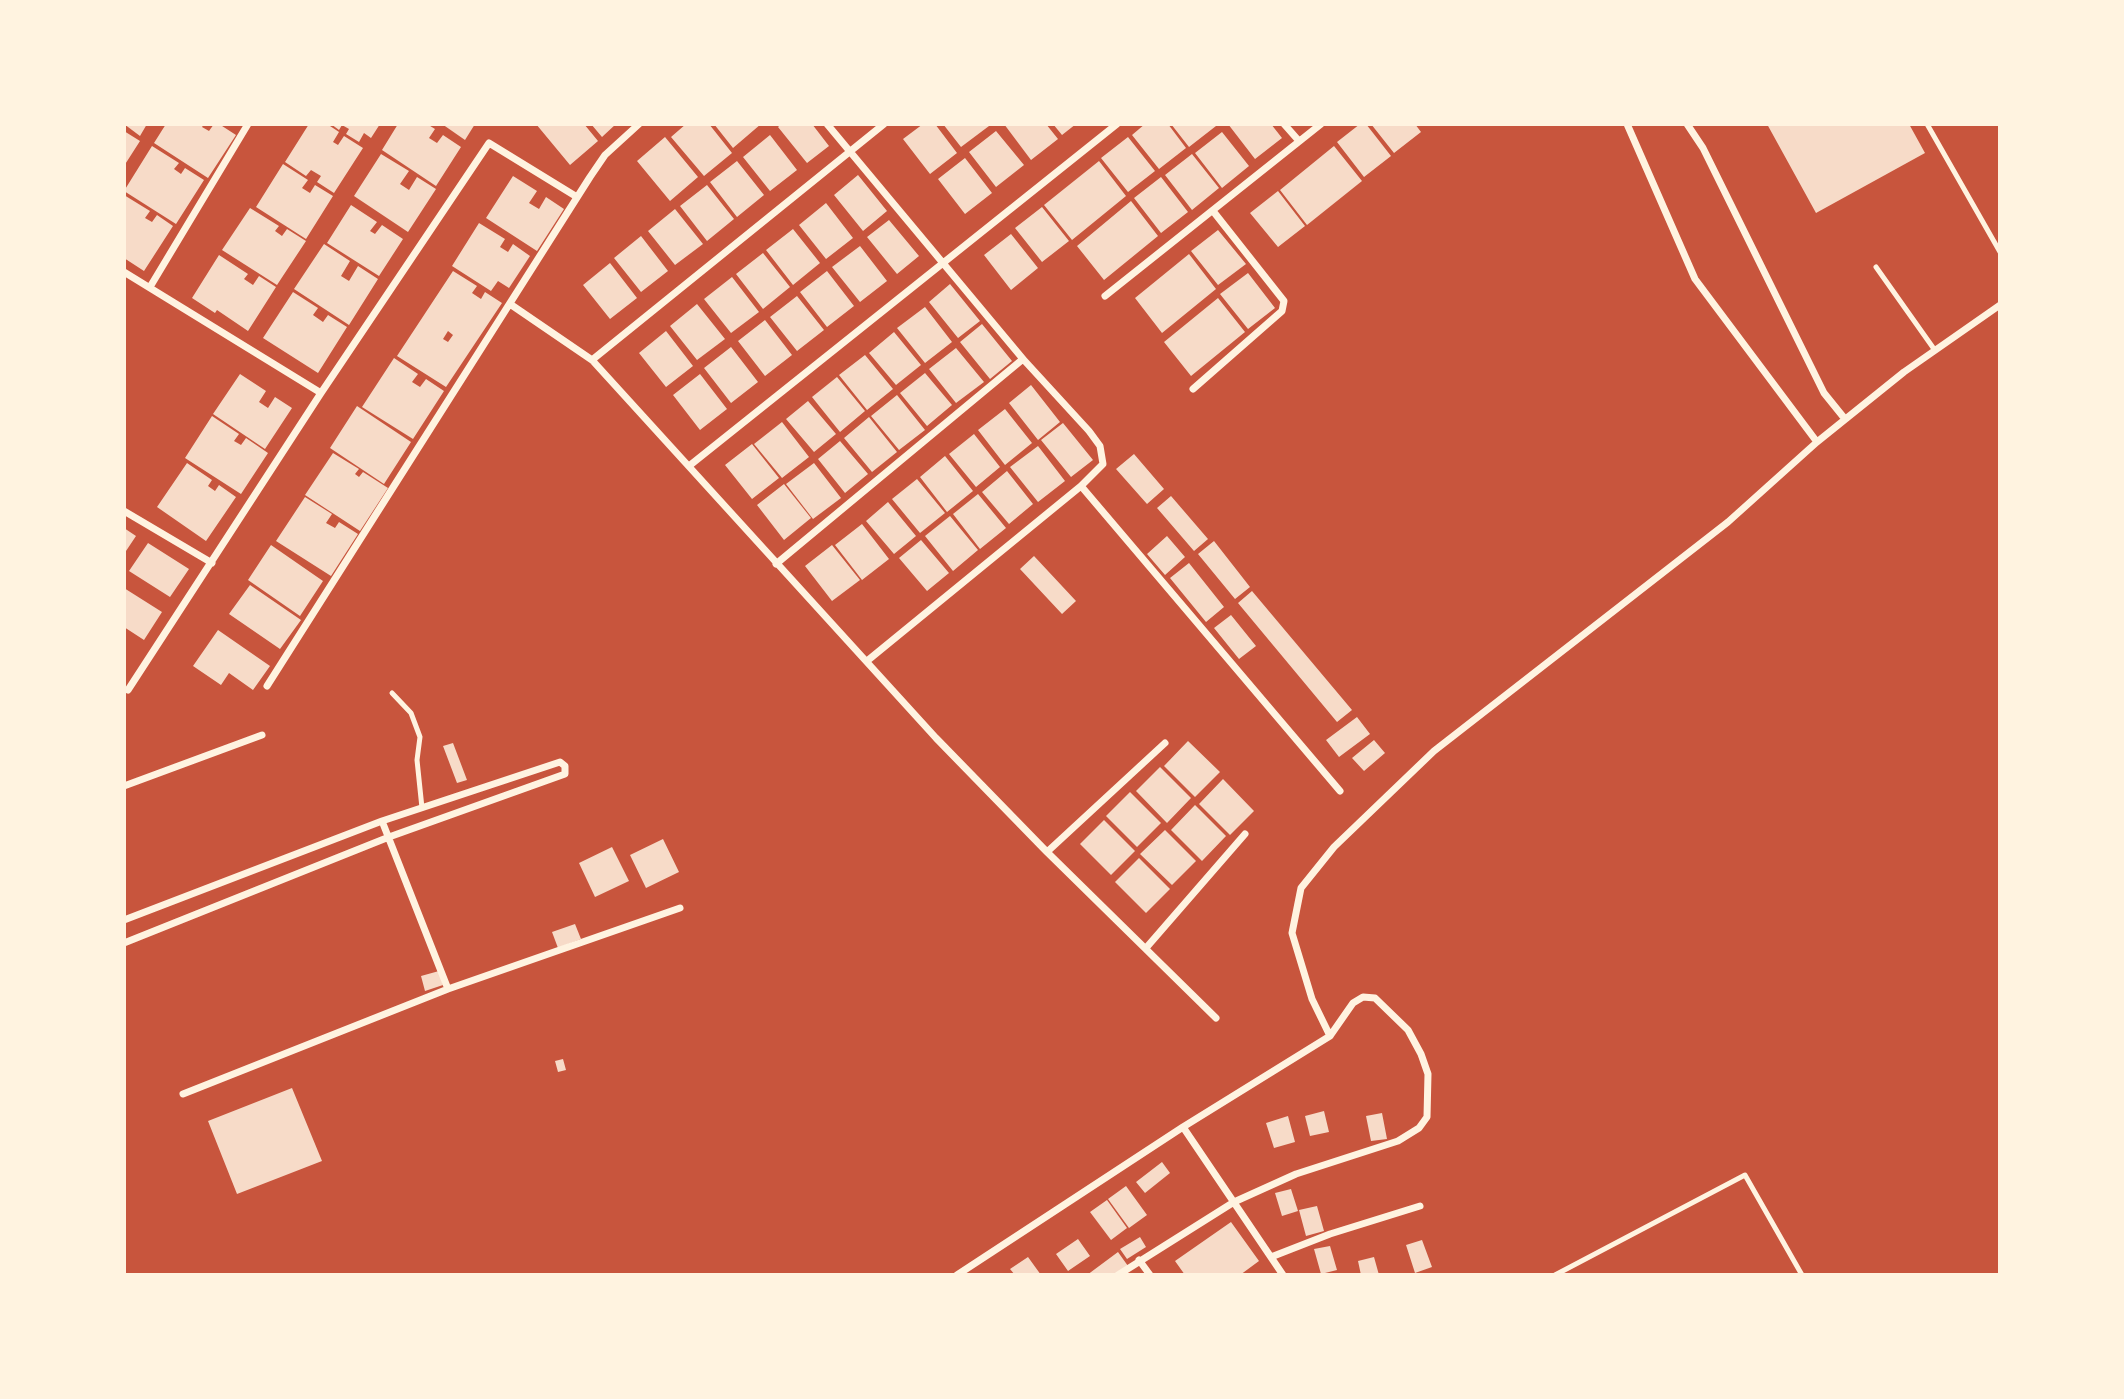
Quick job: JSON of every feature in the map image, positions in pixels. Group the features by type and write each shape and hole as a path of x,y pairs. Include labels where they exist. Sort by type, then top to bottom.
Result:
{"street":[{"path":"150,287 248,124"},
{"path":"267,686 577,197 605,155 639,124"},
{"path":"827,124 1023,359 1089,431 1100,446 1103,464 1081,486 867,661"},
{"path":"592,360 884,124"},
{"path":"690,466 1117,124"},
{"path":"1284,124 1298,141"},
{"path":"1105,296 1321,124"},
{"path":"1627,124 1695,279 1817,442"},
{"path":"1687,124 1703,148 1825,393 1845,419"},
{"path":"128,690 321,393 489,143 577,197"},
{"path":"1193,389 1282,311 1284,301 1213,211"},
{"path":"124,272 321,393"},
{"path":"510,304 592,360 936,738 1047,852 1216,1018"},
{"path":"1330,1036 1312,999 1292,933 1301,888 1326,857 1434,751 1728,522 1817,442 1934,349 2000,306"},
{"path":"776,564 1023,359"},
{"path":"1081,486 1340,791"},
{"path":"124,511 212,563"},
{"path":"124,786 262,735"},
{"path":"1047,852 1165,743"},
{"path":"124,920 382,821 560,762 565,766 565,774 389,837 124,943"},
{"path":"382,821 448,989"},
{"path":"1146,948 1245,834"},
{"path":"183,1094 448,989 680,908"},
{"path":"957,1275 1184,1127 1330,1036 1353,1003 1363,997 1375,998 1408,1030 1422,1054 1428,1073 1427,1117 1419,1128 1398,1141 1296,1174 1234,1202 1118,1275"},
{"path":"1184,1127 1283,1275"},
{"path":"1271,1257 1330,1234 1420,1206"},
{"path":"1139,1260 1150,1275"}],"lane":[{"path":"1927,124 2000,251"},
{"path":"1876,267 1934,349"},
{"path":"392,693 411,713 421,737 416,760 422,808"},
{"path":"1555,1275 1745,1175 1802,1275"}],"building":[{"path":"124,124 147,124 140,136"},
{"path":"166,124 204,124 202,127 209,131 214,124 219,124 236,135 208,178 154,143"},
{"path":"309,124 327,124 339,132 333,142 338,145 344,136 363,148 334,193 317,182 321,176 311,170 306,176 285,162"},
{"path":"331,124 380,124 371,138 364,133 359,142 346,134 349,129 342,125 339,130"},
{"path":"398,124 427,124 435,129 429,138 437,143 443,135 461,147 436,186 382,150"},
{"path":"442,124 475,124 465,140"},
{"path":"536,124 584,124 598,141 570,165"},
{"path":"591,124 616,124 602,137"},
{"path":"686,124 709,124 732,153 704,176 671,137"},
{"path":"714,124 761,124 733,148"},
{"path":"781,124 812,124 829,146 807,163 778,127"},
{"path":"923,124 935,124 957,153 930,174 903,139"},
{"path":"943,124 987,124 989,126 961,147"},
{"path":"1004,124 1046,124 1058,139 1031,160"},
{"path":"1053,124 1076,124 1062,135"},
{"path":"1145,124 1168,124 1186,148 1159,169 1132,135"},
{"path":"1171,124 1215,124 1216,126 1189,147"},
{"path":"1228,124 1271,124 1282,138 1255,159"},
{"path":"1360,124 1366,124 1391,156 1364,177 1337,142"},
{"path":"1371,124 1415,124 1421,132 1394,153"},
{"path":"1767,124 1909,124 1925,153 1816,213"},
{"path":"124,131 140,141 124,166"},
{"path":"996,131 1024,165 996,187 969,152"},
{"path":"1222,132 1249,166 1222,188 1195,153"},
{"path":"770,135 797,170 770,191 743,157"},
{"path":"665,137 698,177 670,201 637,161"},
{"path":"1128,137 1155,171 1128,192 1101,158"},
{"path":"152,146 179,163 174,169 181,174 185,168 204,180 176,224 124,191"},
{"path":"1334,146 1362,181 1307,225 1280,190"},
{"path":"381,154 409,171 400,184 409,190 417,177 436,189 408,232 354,196"},
{"path":"1192,154 1219,188 1192,210 1165,175"},
{"path":"965,158 992,193 965,214 938,179"},
{"path":"737,161 764,195 737,217 710,182"},
{"path":"1099,161 1126,196 1072,240 1044,205"},
{"path":"283,164 308,180 302,188 310,193 315,185 333,196 306,239 256,207"},
{"path":"858,175 887,211 863,231 834,195"},
{"path":"513,176 537,191 529,203 539,209 546,197 564,209 537,251 486,218"},
{"path":"1161,177 1188,212 1161,233 1134,198"},
{"path":"707,185 734,219 707,241 680,206"},
{"path":"1278,191 1305,226 1278,247 1250,213"},
{"path":"124,195 150,211 145,218 152,222 157,215 173,226 144,271 124,258"},
{"path":"1131,201 1158,236 1104,280 1077,246"},
{"path":"826,203 853,238 826,259 799,225"},
{"path":"351,205 377,222 370,231 375,234 382,225 403,239 379,276 327,243"},
{"path":"1042,207 1069,241 1042,262 1015,228"},
{"path":"250,208 279,226 275,231 282,236 287,229 306,241 277,285 222,250"},
{"path":"675,209 703,244 675,265 648,231"},
{"path":"889,220 919,256 897,274 867,237"},
{"path":"479,223 505,239 500,247 508,252 513,244 530,256 509,288 498,281 491,291 452,266"},
{"path":"793,229 820,263 793,285 766,250"},
{"path":"1218,230 1246,264 1218,285 1191,251"},
{"path":"1011,234 1038,268 1011,290 984,255"},
{"path":"641,236 668,271 641,292 614,258"},
{"path":"324,244 350,261 341,276 349,281 358,266 378,279 349,325 294,289"},
{"path":"860,246 887,281 860,302 832,267"},
{"path":"763,253 790,287 763,309 736,274"},
{"path":"1189,254 1216,289 1162,333 1135,298"},
{"path":"219,255 248,274 244,279 253,285 259,276 276,287 248,331 217,310 215,313 192,298"},
{"path":"610,263 637,298 610,319 583,285"},
{"path":"453,271 477,286 472,293 481,299 485,292 502,303 446,387 397,356","holes":["448,331 453,335 448,342 443,339"]},
{"path":"827,271 854,306 827,327 800,292"},
{"path":"1248,273 1275,308 1248,329 1220,294"},
{"path":"732,277 759,312 731,333 704,299"},
{"path":"950,284 980,321 958,338 929,302"},
{"path":"293,292 318,308 313,315 323,322 328,315 347,327 318,373 263,338"},
{"path":"797,296 824,330 797,351 770,317"},
{"path":"1218,298 1245,332 1191,376 1164,342"},
{"path":"697,304 725,339 697,360 670,326"},
{"path":"925,307 952,342 925,363 897,328"},
{"path":"765,320 792,355 765,376 738,341"},
{"path":"982,324 1012,361 990,379 960,342"},
{"path":"666,331 693,366 666,387 639,353"},
{"path":"894,332 921,365 896,385 869,353"},
{"path":"731,347 758,382 731,403 704,368"},
{"path":"956,348 984,382 956,403 929,369"},
{"path":"865,355 893,389 867,410 839,375"},
{"path":"394,358 418,374 412,382 420,387 426,379 444,391 413,439 362,407"},
{"path":"925,373 952,405 927,426 900,393"},
{"path":"240,374 266,391 259,402 268,408 275,397 292,408 265,449 213,414"},
{"path":"700,374 727,409 700,430 673,395"},
{"path":"837,377 865,411 840,432 812,397"},
{"path":"1031,385 1060,422 1038,440 1009,403"},
{"path":"897,395 925,430 899,450 871,416"},
{"path":"808,401 836,434 814,452 786,419"},
{"path":"357,406 411,442 384,484 330,448"},
{"path":"1005,409 1032,443 1005,465 978,430"},
{"path":"212,416 239,434 234,441 241,445 246,438 268,453 241,494 185,458"},
{"path":"869,417 897,452 872,472 844,438"},
{"path":"782,422 809,457 782,478 754,444"},
{"path":"1063,423 1093,460 1071,477 1041,440"},
{"path":"974,434 1000,467 976,487 949,454"},
{"path":"840,441 868,474 845,493 818,459"},
{"path":"752,444 779,478 752,499 725,465"},
{"path":"1038,446 1065,481 1038,502 1010,467"},
{"path":"333,453 359,469 355,474 359,477 363,472 388,488 360,531 305,495"},
{"path":"1134,454 1164,489 1147,504 1116,469"},
{"path":"945,456 973,491 947,512 920,477"},
{"path":"187,463 212,480 208,486 215,491 219,485 236,497 206,541 157,507"},
{"path":"814,463 841,498 813,519 786,484"},
{"path":"1007,471 1033,504 1009,524 982,492"},
{"path":"917,479 945,513 920,533 892,499"},
{"path":"784,484 811,518 784,540 757,505"},
{"path":"978,494 1006,528 980,549 953,514"},
{"path":"1171,496 1208,539 1194,551 1157,508"},
{"path":"305,497 332,514 326,523 335,528 339,522 358,534 331,576 276,541"},
{"path":"888,502 916,536 894,554 866,521"},
{"path":"950,516 978,550 953,571 925,536"},
{"path":"862,524 889,559 862,580 835,545"},
{"path":"124,528 136,536 124,554"},
{"path":"1167,536 1185,557 1165,575 1147,554"},
{"path":"921,540 949,573 927,591 899,558"},
{"path":"1214,541 1250,587 1235,599 1198,554"},
{"path":"148,543 189,569 170,597 129,571"},
{"path":"271,545 323,581 300,616 248,580"},
{"path":"832,545 860,580 832,601 805,566"},
{"path":"1034,556 1076,601 1062,614 1020,569"},
{"path":"1189,563 1224,607 1206,622 1170,578"},
{"path":"250,585 301,620 280,649 229,614"},
{"path":"124,588 162,612 144,640 124,627"},
{"path":"1252,591 1352,710 1337,722 1238,603"},
{"path":"1231,615 1256,646 1239,659 1214,628"},
{"path":"218,630 270,666 253,690 229,673 221,685 193,666"},
{"path":"1357,717 1370,734 1339,757 1326,740"},
{"path":"1374,740 1385,753 1364,771 1352,758"},
{"path":"1188,741 1220,772 1195,797 1164,766"},
{"path":"453,743 467,780 457,783 443,746"},
{"path":"1160,767 1191,798 1167,823 1136,791"},
{"path":"1223,779 1254,811 1230,835 1199,804"},
{"path":"1130,792 1161,823 1137,847 1106,816"},
{"path":"1195,805 1226,836 1202,861 1171,830"},
{"path":"1104,820 1135,851 1111,875 1080,844"},
{"path":"1165,830 1196,861 1172,885 1140,854"},
{"path":"663,839 679,872 646,888 630,855"},
{"path":"612,847 629,881 595,897 579,863"},
{"path":"1139,858 1170,889 1146,913 1115,882"},
{"path":"575,924 581,939 558,948 552,932"},
{"path":"439,971 443,985 425,991 421,976"},
{"path":"563,1059 566,1070 558,1072 555,1061"},
{"path":"292,1088 322,1161 237,1194 208,1121"},
{"path":"1324,1111 1329,1132 1310,1136 1305,1116"},
{"path":"1382,1113 1387,1139 1371,1141 1366,1116"},
{"path":"1288,1116 1295,1142 1274,1148 1266,1123"},
{"path":"1162,1162 1170,1173 1145,1193 1136,1182"},
{"path":"1126,1186 1147,1215 1129,1228 1108,1199"},
{"path":"1291,1189 1298,1211 1282,1216 1275,1193"},
{"path":"1107,1200 1127,1228 1111,1240 1090,1212"},
{"path":"1317,1206 1324,1231 1306,1236 1299,1210"},
{"path":"1231,1222 1259,1261 1240,1275 1185,1275 1175,1261"},
{"path":"1140,1237 1146,1247 1127,1259 1120,1249"},
{"path":"1078,1239 1090,1256 1068,1271 1056,1254"},
{"path":"1422,1240 1432,1267 1415,1273 1406,1245"},
{"path":"1330,1246 1337,1270 1321,1274 1314,1249"},
{"path":"1118,1252 1128,1266 1115,1275 1087,1275"},
{"path":"1028,1257 1041,1275 1015,1275 1010,1269"},
{"path":"1374,1257 1379,1275 1361,1275 1358,1261"}]}
